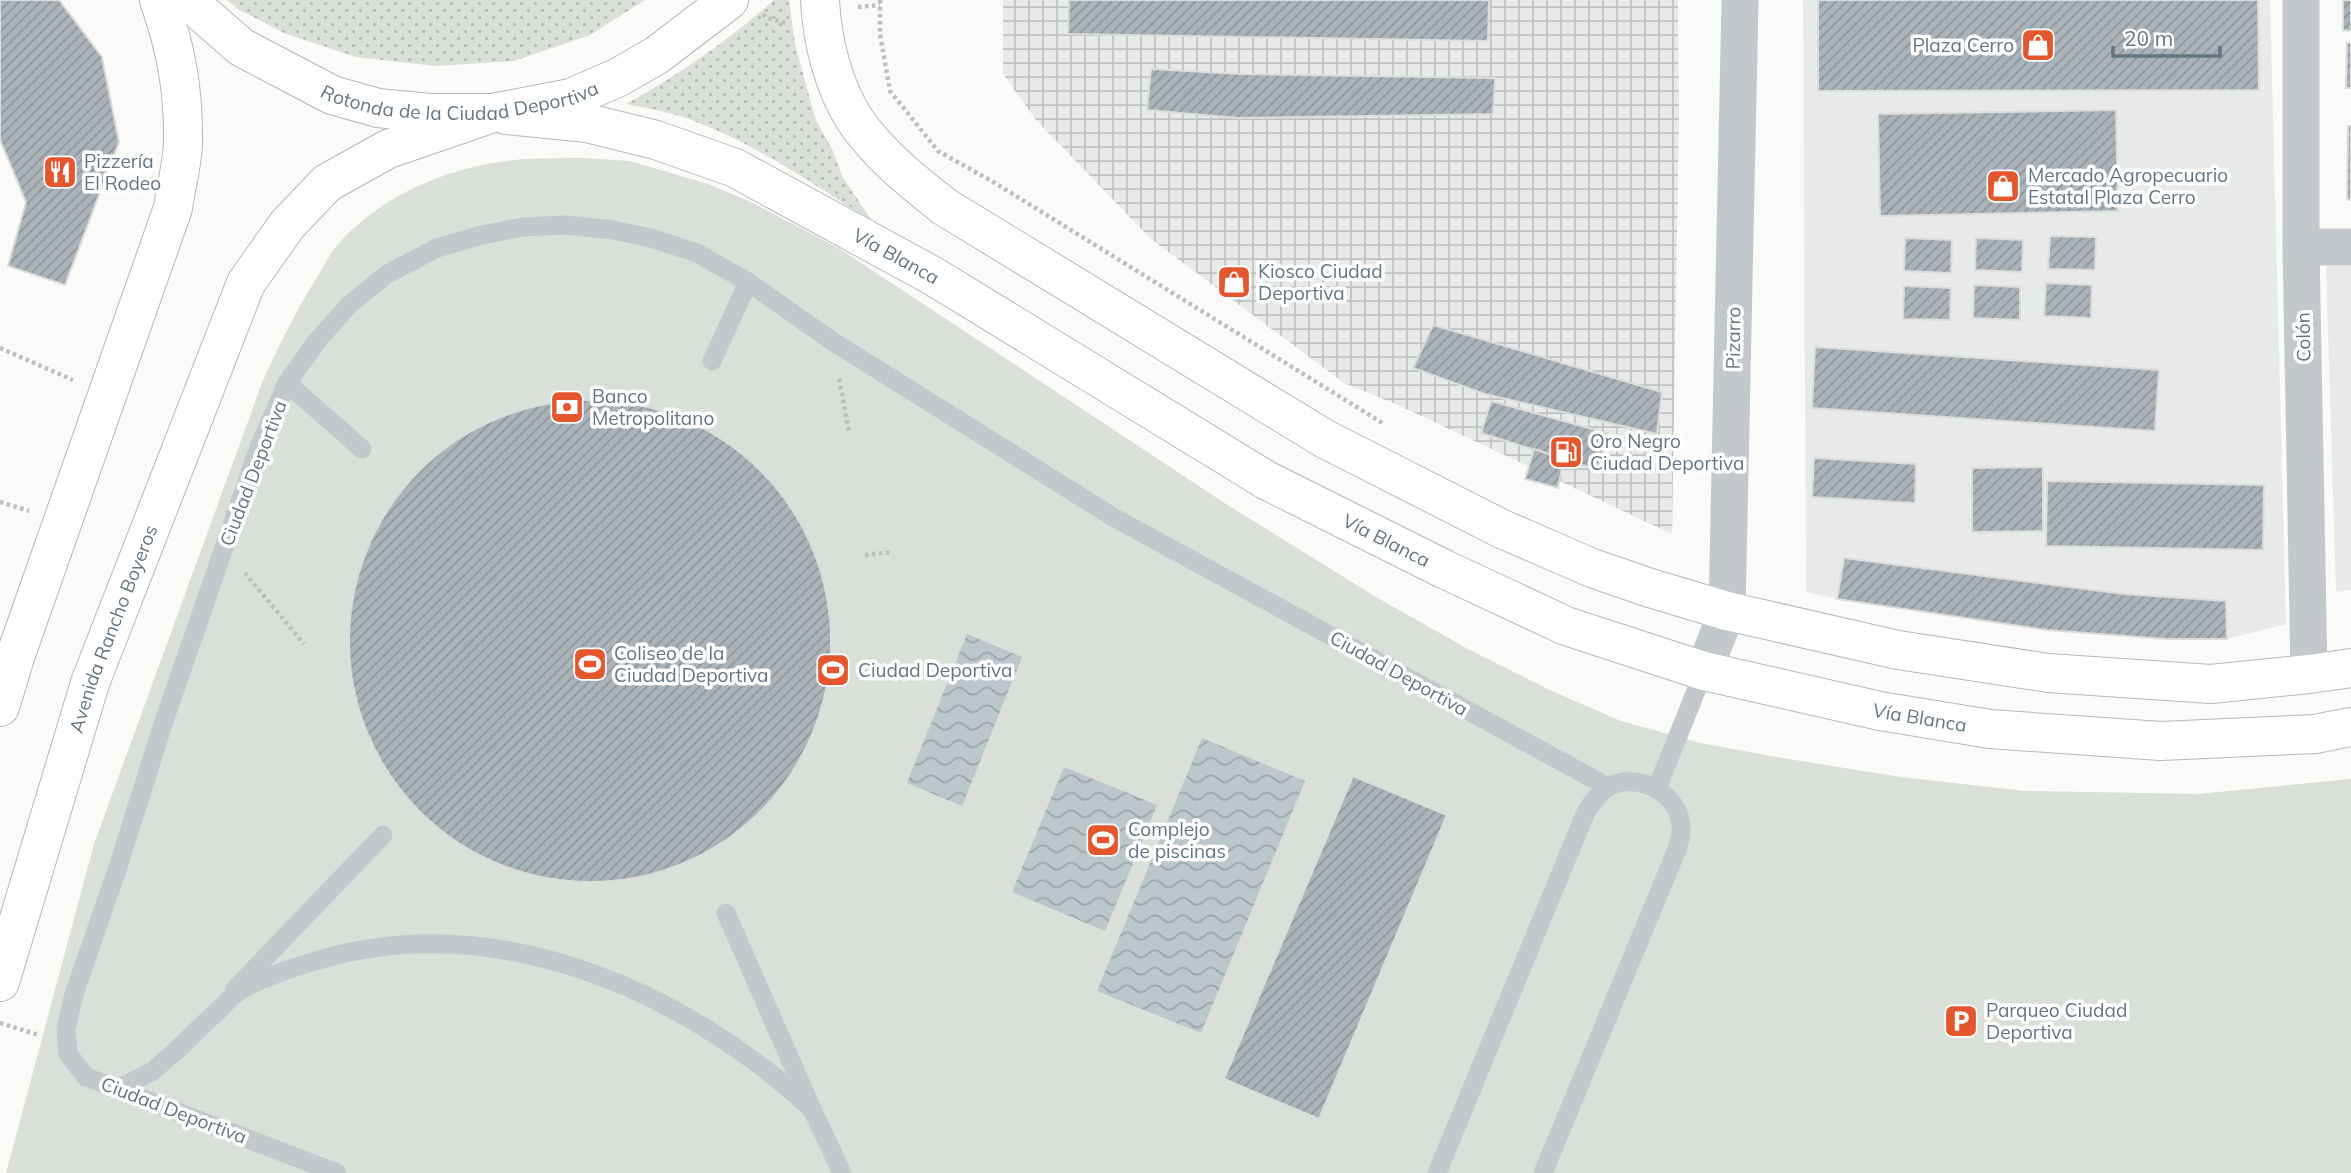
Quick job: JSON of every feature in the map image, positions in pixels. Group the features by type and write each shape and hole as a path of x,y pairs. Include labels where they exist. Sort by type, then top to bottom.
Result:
{"main road":[{"path":"129,0 166,66 177,96 183,145"},
{"path":"0,707 15,657 173,208 183,145 180,75 170,31 159,0"},
{"name":"Rotonda de la Ciudad Deportiva","path":"192,0 202,13 241,47 332,95 378,108 430,113 493,113 571,98 619,77 657,55 730,0"},
{"path":"820,0 824,34 833,70 856,120 906,176 945,207 1325,439 1502,529 1581,563 1661,592 1727,611 1898,650 2048,673 2211,684 2351,668"},
{"name":"Avenida Rancho Boyeros","path":"0,982 90,682 246,283 287,225 327,183 388,149 493,113"},
{"name":"Vía Blanca","path":"493,113 587,123 656,140 735,168 933,276 1266,480 1444,569 1566,626 1704,671 1880,711 1990,729 2161,741 2315,734 2351,727"}],"street":[{"name":"Pizarro","path":"1704,671 1727,611 1740,0"},
{"name":"Colón","path":"2301,0 2301,247 2309,674"},
{"path":"2301,247 2351,247"}],"lane":[{"name":"Ciudad Deportiva","path":"337,1173 86,1077 68,1054 66,1029 74,995 167,712 259,447 287,383 317,341 349,304 387,274 437,248 523,227 565,225 651,237 697,253 748,282 832,341 1113,517 1608,787"},
{"path":"712,361 748,282"},
{"path":"287,383 362,449"},
{"path":"1657,788 1704,671"},
{"path":"1437,1173 1586,812 1595,798 1608,787 1625,782 1641,782 1657,788 1670,799 1678,814 1681,831 1678,848 1543,1173"},
{"path":"173,1054 383,835"},
{"path":"726,912 842,1173"},
{"path":"118,1088 153,1071 237,992 297,967 347,952 427,943 522,954 583,969 632,988 728,1041 780,1080 812,1110"}],"path":[{"path":"880,0 880,34 890,91 938,151 995,183 1385,424"},
{"path":"832,341 849,432"},
{"path":"0,348 108,394"},
{"path":"224,549 304,644"},
{"path":"865,555 894,552"},
{"path":"0,1023 68,1043"}],"shaded area":[{"path":"227,0 645,0 590,35 514,61 436,66 356,57 284,33 238,9"},
{"path":"774,0 789,0 795,44 815,118 833,151 842,176 872,221 788,168 722,133 681,117 626,104 703,56"},
{"path":"1003,0 1678,0 1679,116 1672,534 1398,405 1344,383 1151,239 1036,120 1003,74"},
{"path":"1803,0 2270,0 2286,624 2227,639 2166,639 2047,630 1806,592"},
{"name":"Ciudad Deportiva","path":"584,158 630,161 708,184 751,202 840,249 1226,504 1376,597 1468,649 1552,691 1621,721 1701,743 1776,757 1901,777 2025,791 2198,794 2351,779 2351,1173 6,1173 94,844 262,383 303,300 339,243 378,209 400,195 424,183 473,167 525,159"},
{"path":"2326,266 2351,266 2351,590 2336,592"}],"water":[{"path":"967,634 1022,657 962,806 907,783"},
{"path":"1202,738 1305,781 1201,1033 1097,991"},
{"path":"1064,767 1157,805 1105,931 1012,892"}],"building":[{"name":"Pizzería El Rodeo","path":"0,0 59,0 102,57 119,142 65,285 8,266 26,202 0,140"},
{"path":"1069,0 1489,0 1488,41 1068,34"},
{"name":"Plaza Cerro","path":"1818,0 2258,0 2259,90 1818,91"},
{"path":"2343,0 2351,0 2351,31 2343,30"},
{"path":"2347,43 2351,43 2351,88 2346,88"},
{"path":"1151,69 1241,74 1495,78 1493,114 1238,118 1147,110"},
{"path":"2116,110 2118,211 1880,216 1878,114"},
{"path":"2348,126 2351,126 2351,200 2347,199"},
{"path":"2050,236 2096,237 2095,270 2048,269"},
{"path":"1905,238 1952,240 1951,273 1904,271"},
{"path":"1976,238 2023,240 2022,272 1975,270"},
{"path":"2046,283 2092,285 2091,318 2044,316"},
{"path":"1974,285 2020,287 2020,320 1973,318"},
{"path":"1904,286 1951,288 1950,320 1903,319"},
{"path":"1433,325 1662,392 1657,434 1485,394 1413,368"},
{"path":"1815,347 2159,370 2155,431 1812,408"},
{"name":"Coliseo de la Ciudad Deportiva","path":"590,400 637,404 682,418 724,440 761,470 791,507 813,549 827,594 831,641 827,688 813,733 791,775 761,812 724,842 682,864 637,878 590,882 543,878 498,864 456,842 419,812 389,775 367,733 353,688 349,641 353,594 367,549 389,507 419,470 456,440 498,418 543,404"},
{"path":"1491,401 1607,433 1598,470 1481,433"},
{"path":"1534,449 1564,459 1558,488 1525,479"},
{"path":"1814,458 1916,464 1915,503 1812,497"},
{"path":"2043,467 2043,531 1972,532 1972,468"},
{"path":"2047,481 2264,485 2263,550 2046,546"},
{"path":"1844,558 2124,594 2226,601 2227,639 2166,639 2047,630 1837,599"},
{"path":"1353,776 1447,815 1319,1119 1224,1079"}],"place":[{"name":"Plaza Cerro","path":"2038,45"},
{"name":"Pizzería El Rodeo","path":"60,172"},
{"name":"Mercado Agropecuario Estatal Plaza Cerro","path":"2003,186"},
{"name":"Kiosco Ciudad Deportiva","path":"1234,282"},
{"name":"Banco Metropolitano","path":"567,407"},
{"name":"Oro Negro Ciudad Deportiva","path":"1566,452"},
{"name":"Coliseo de la Ciudad Deportiva","path":"590,664"},
{"name":"Ciudad Deportiva","path":"833,670"},
{"name":"Complejo de piscinas","path":"1103,840"},
{"name":"Parqueo Ciudad Deportiva","path":"1961,1021"}]}
